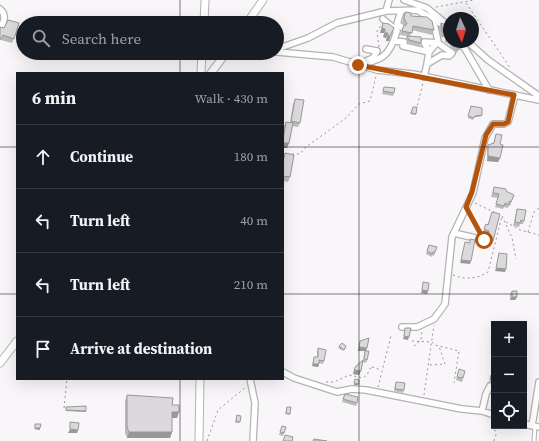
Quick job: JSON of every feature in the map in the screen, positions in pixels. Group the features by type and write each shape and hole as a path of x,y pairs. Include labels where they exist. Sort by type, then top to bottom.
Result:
{"street":[{"path":"204,16 205,0"},
{"path":"252,16 263,0"},
{"path":"386,11 389,0"},
{"path":"399,0 443,24"},
{"path":"404,0 427,8 443,22"},
{"path":"0,9 4,16 4,22 0,29"},
{"path":"401,10 397,24 401,28"},
{"path":"284,47 308,38 337,23 386,11 417,10"},
{"path":"358,65 378,60 388,54 397,31 383,19"},
{"path":"424,77 429,52 438,41 433,19"},
{"path":"394,41 404,42 403,46 429,52"},
{"path":"427,64 442,55 449,56 452,53 437,43 424,42 429,52"},
{"path":"358,65 373,58 377,51 366,48"},
{"path":"464,48 489,90"},
{"path":"475,48 488,60 539,96"},
{"path":"284,53 333,57 377,70 424,77 539,100"},
{"path":"200,72 201,60"},
{"path":"212,72 221,60"},
{"path":"402,327 417,327 434,319 445,304 454,233 475,183 477,168 486,135 493,124 504,124 508,122 514,95"},
{"path":"454,233 484,240"},
{"path":"0,363 16,342"},
{"path":"284,373 294,378 337,392 352,389 378,392 462,409 482,411 491,414"},
{"path":"199,441 200,380"},
{"path":"251,381 255,403 253,441"},
{"path":"535,426 539,382"},
{"path":"482,411 486,394 490,386"}],"lane":[{"path":"534,441 535,426"}],"path":[{"path":"427,8 466,3 474,0"},
{"path":"466,3 512,71"},
{"path":"377,51 379,47 377,31 383,19"},
{"path":"287,154 300,154 306,147 346,118 359,104 370,101 377,70"},
{"path":"415,115 424,77"},
{"path":"469,200 502,216 512,238 516,259"},
{"path":"466,207 484,240"},
{"path":"528,232 534,212 539,208"},
{"path":"448,272 461,278 481,276 488,272 502,216"},
{"path":"505,221 512,227 539,235"},
{"path":"424,402 434,319"},
{"path":"414,346 423,335 422,325"},
{"path":"378,392 391,336"},
{"path":"412,341 432,342 439,346 460,351 454,383"},
{"path":"428,365 445,364 439,346"},
{"path":"316,385 334,382 349,375 363,378 372,366 382,370"},
{"path":"64,408 67,380"},
{"path":"207,441 218,410 251,381"},
{"path":"494,441 496,435 495,429"}],"building":[{"path":"405,12 411,13 411,16 427,17 432,21 434,30 413,26 412,33 402,31 403,27 407,24 404,18"},
{"path":"8,20 16,22 16,33 14,39 3,35 0,40 0,27 4,28"},
{"path":"383,23 389,24 394,28 390,36 388,36 388,33 385,33 385,29 382,28"},
{"path":"407,36 421,37 421,43 409,40"},
{"path":"384,87 395,88 394,93 383,91"},
{"path":"295,99 304,100 300,123 291,121"},
{"path":"471,106 482,108 482,115 475,116 474,118 468,116"},
{"path":"413,107 417,107 416,114 411,113"},
{"path":"286,122 293,123 289,143 284,143"},
{"path":"496,134 502,135 500,144 503,145 500,158 488,156 488,145 494,143"},
{"path":"285,153 294,155 290,177 284,176"},
{"path":"494,187 506,189 506,191 514,195 511,202 509,201 509,205 505,203 504,206 496,204 499,194 493,193"},
{"path":"517,209 526,210 524,221 521,220 520,223 515,222"},
{"path":"492,212 500,214 493,241 488,240 489,231 484,229 486,224 488,225"},
{"path":"470,239 475,240 471,261 461,260 465,242 470,243"},
{"path":"429,245 437,247 433,254 427,251"},
{"path":"499,253 507,254 506,269 496,268"},
{"path":"423,282 429,283 428,291 422,290"},
{"path":"512,291 517,291 517,297 512,297"},
{"path":"405,328 411,328 409,337 404,336"},
{"path":"369,338 367,348 359,347 360,341"},
{"path":"342,343 346,346 344,350 339,346"},
{"path":"318,348 326,350 324,361 319,360 319,364 313,364 314,357 318,357"},
{"path":"365,351 369,351 367,360 364,359"},
{"path":"363,360 361,371 354,370 356,366"},
{"path":"459,369 465,371 463,378 457,377"},
{"path":"355,379 359,380 359,384 354,383"},
{"path":"396,382 405,383 404,390 395,389"},
{"path":"345,394 358,397 357,403 343,399"},
{"path":"127,395 173,398 172,405 179,405 179,412 172,412 172,432 129,432 127,427"},
{"path":"86,406 86,411 66,410 66,407"},
{"path":"287,407 291,407 290,414 286,413"},
{"path":"237,415 241,416 240,422 236,421"},
{"path":"70,422 79,423 78,430 70,429"},
{"path":"35,424 41,424 40,428 35,428"},
{"path":"282,426 286,427 284,433 280,432"},
{"path":"285,435 293,437 292,441 283,441"},
{"path":"314,439 327,441 313,441"}],"route":[{"path":"358,65 377,70 413,74 514,95 508,122 504,124 493,124 486,135 478,163 476,179 466,207 473,223 484,240"}]}
